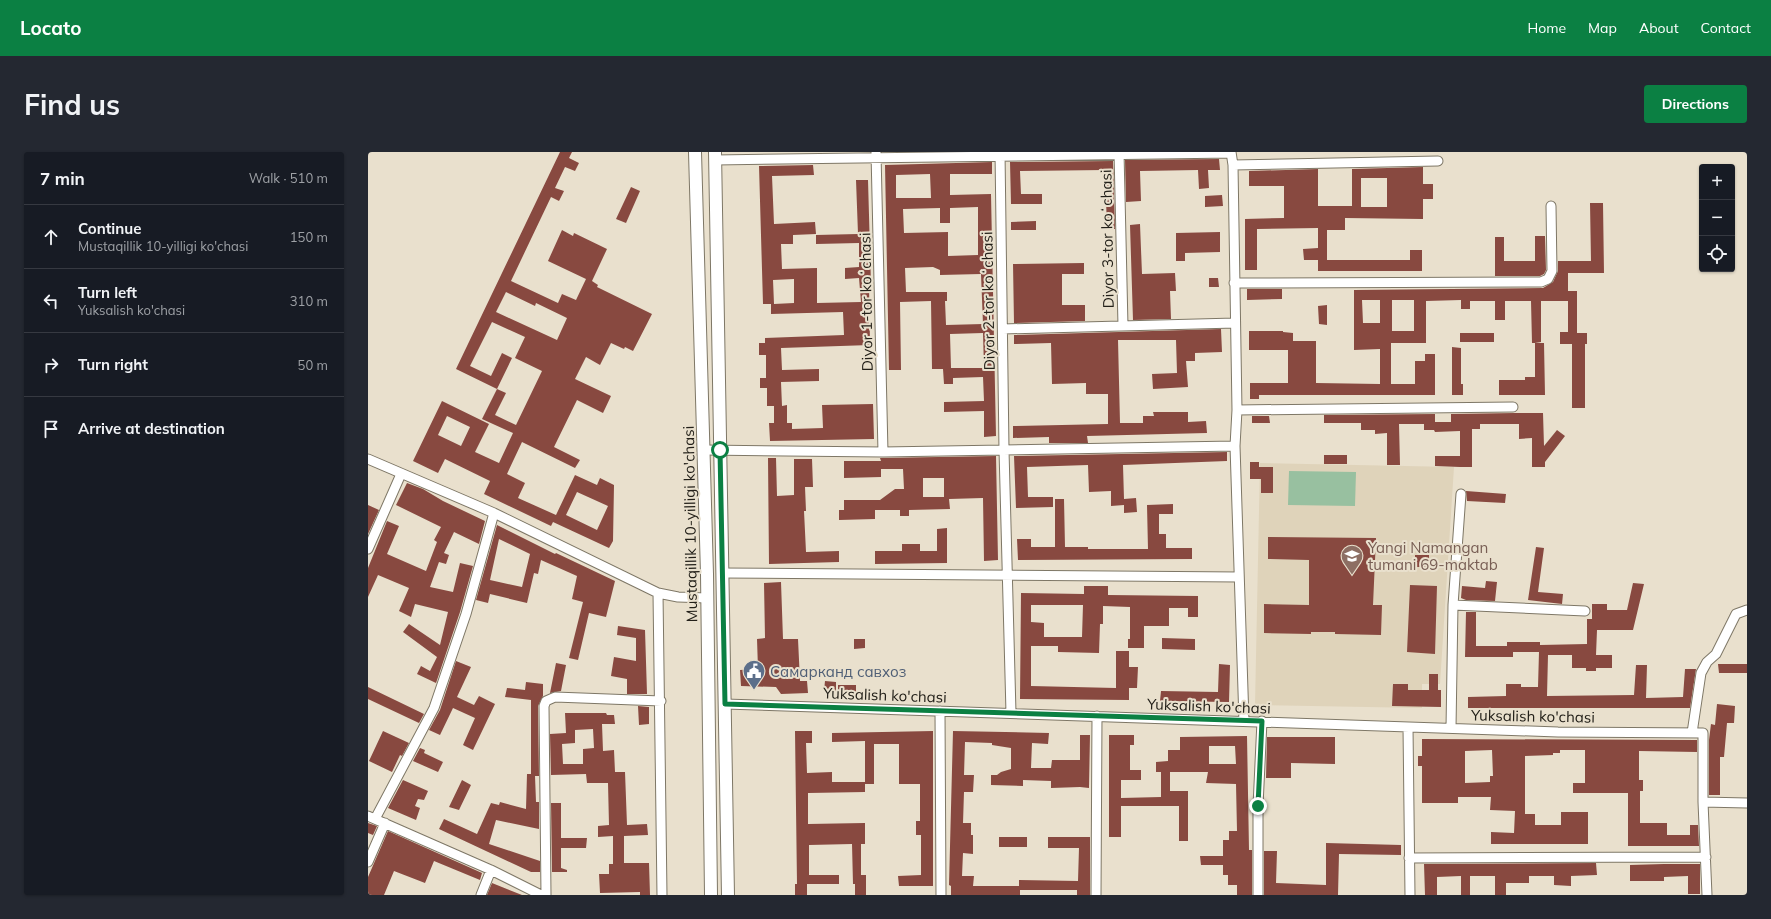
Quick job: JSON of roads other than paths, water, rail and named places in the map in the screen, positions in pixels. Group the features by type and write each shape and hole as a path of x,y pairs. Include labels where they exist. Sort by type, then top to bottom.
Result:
{"main road":[{"name":"Mustaqillik 10-yilligi ko'chasi","path":"695,152 705,450 711,895"},
{"path":"715,156 728,895"}],"street":[{"name":"Diyor 3-tor koʻchasi","path":"1119,153 1123,326"},
{"path":"715,156 1231,153 1233,165 1237,410 1235,446 1244,721"},
{"name":"Diyor 2-tor koʻchasi","path":"1000,154 1004,450 1011,713"},
{"name":"Diyor 1-tor koʻchasi","path":"876,155 884,452"},
{"path":"1233,165 1438,161"},
{"path":"1234,283 1541,282 1548,279 1552,271 1551,206"},
{"path":"1003,329 1235,323"},
{"path":"1237,410 1513,407"},
{"path":"705,450 884,452 1235,446"},
{"path":"368,459 494,513 658,593 678,597 707,598"},
{"path":"368,549 401,474"},
{"path":"1451,728 1453,605 1461,494"},
{"path":"494,513 466,614 434,708 371,818 491,870 541,895"},
{"path":"722,573 1239,578"},
{"path":"658,593 661,701 662,895"},
{"path":"1453,605 1585,611"},
{"path":"1707,895 1703,802 1704,734 1692,733 1701,673 1707,662 1716,654 1736,614 1747,610"},
{"path":"546,895 544,714 546,701 555,697 661,701"},
{"name":"Yuksalish ko'chasi","path":"725,704 1558,732 1692,733"},
{"path":"940,711 941,895"},
{"path":"1096,895 1097,716"},
{"path":"1258,895 1258,806 1262,721"},
{"path":"1408,727 1410,895"},
{"path":"1703,802 1747,803"},
{"path":"368,862 385,823"},
{"path":"1409,858 1706,857"},
{"path":"481,895 491,870"}],"place":[{"name":"Yangi Namangan tumani 69-maktab","path":"1352,576"},
{"name":"Самарканд савхоз","path":"754,690"}]}
